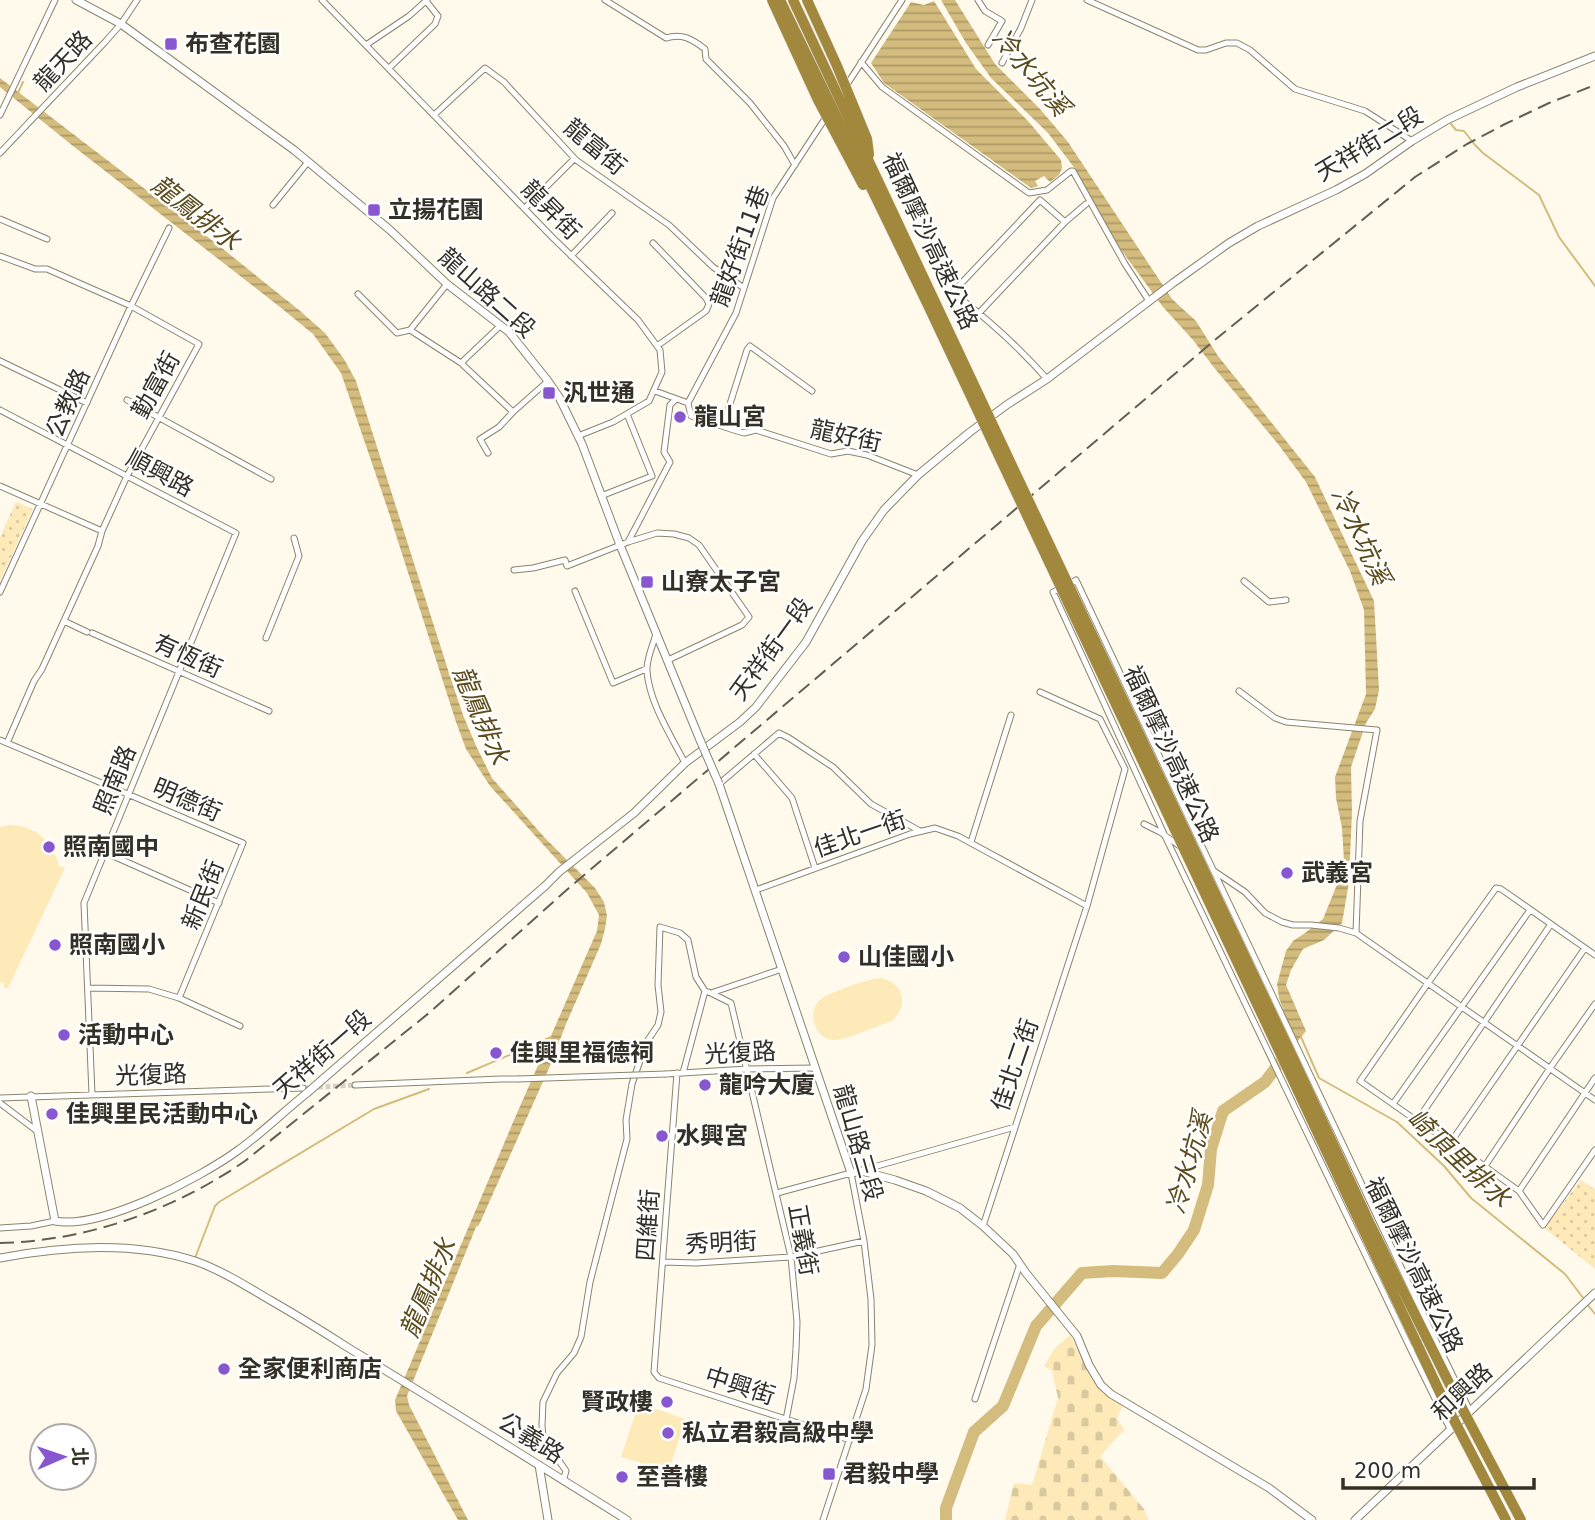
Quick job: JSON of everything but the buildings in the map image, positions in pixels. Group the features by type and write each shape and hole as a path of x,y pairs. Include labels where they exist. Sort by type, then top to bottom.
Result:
{"highway":[{"path":"772,0 818,100 927,303"},
{"name":"福爾摩沙高速公路","path":"780,0 927,303 1441,1397 1506,1520"},
{"name":"福爾摩沙高速公路","path":"793,0 1371,1226 1452,1391 1521,1520"},
{"path":"807,0 867,139 870,162"}],"street":[{"path":"0,115 55,0"},
{"name":"龍山路二段","path":"76,0 121,23 309,162 390,229 447,284 509,332 559,397 578,436 601,496 624,543 656,634 719,784"},
{"path":"121,23 137,0"},
{"name":"龍昇街","path":"322,0 638,320 657,345"},
{"path":"605,0 666,38 684,36 705,49 706,59 750,103 784,146 795,165"},
{"name":"龍好街11巷","path":"688,403 736,313 778,188 902,0"},
{"path":"978,0 985,11 1002,21 988,45"},
{"path":"1002,63 1021,28 1032,0"},
{"path":"1087,0 1198,50 1237,43 1250,50 1295,89 1365,111 1412,141"},
{"path":"366,45 427,1 438,16 435,24 389,68"},
{"name":"龍天路","path":"0,153 121,23"},
{"name":"天祥街二段","path":"1151,299 1229,243 1365,174 1447,120 1517,87 1595,56"},
{"path":"861,62 882,88 1029,193 1046,190 1073,171 1125,264 1151,299 1047,379 1021,349 954,291 1040,200 1065,222"},
{"name":"龍富街","path":"434,115 485,68 504,82 574,159 669,225 713,267 744,288"},
{"path":"525,208 574,159"},
{"path":"273,205 309,162"},
{"path":"979,313 1065,222 1086,204"},
{"path":"572,256 611,213"},
{"path":"0,219 47,239"},
{"name":"公教路","path":"0,592 169,228"},
{"path":"578,436 613,422 649,401 662,372 657,345 706,311 709,304 653,243"},
{"path":"0,256 35,270 47,270 131,306"},
{"path":"358,294 397,333 410,330 447,284"},
{"name":"勤富街","path":"7,743 98,546 127,476 199,344 131,306"},
{"path":"461,363 500,326"},
{"path":"410,330 461,363 513,412"},
{"path":"723,426 750,346 813,391"},
{"path":"0,361 87,403"},
{"name":"天祥街一段","path":"0,1228 55,1222 76,1223 118,1212 165,1192 237,1151 559,873 634,813 685,763 756,707 806,642 862,541 884,510 918,475 970,432 1047,379"},
{"path":"488,453 480,439 499,427 548,381"},
{"name":"龍好街","path":"654,391 688,403 691,416 744,433 756,430 831,454 848,452 867,455 918,475"},
{"path":"624,543 670,462 664,452 670,405 676,399"},
{"path":"127,400 271,479"},
{"name":"順興路","path":"0,410 236,533"},
{"path":"601,496 652,476 627,414"},
{"path":"0,486 102,531"},
{"name":"照南路","path":"92,1094 85,903 236,533"},
{"path":"514,570 565,560 567,566 657,533 689,538 699,545 749,617 742,625 668,660"},
{"path":"266,638 299,556 294,538"},
{"path":"1450,1429 1165,836 1053,592 1076,580 1470,1411"},
{"path":"1244,581 1269,602 1286,600"},
{"path":"575,591 613,683 646,669"},
{"name":"有恆街","path":"64,621 269,711"},
{"path":"656,634 646,669 658,710 685,763"},
{"path":"1090,674 1114,661"},
{"path":"1239,691 1275,718 1286,722 1377,730 1360,821 1356,933"},
{"name":"佳北二街","path":"862,1171 1015,1126 1087,906 1125,769 1100,719 1040,692"},
{"path":"971,842 1011,715"},
{"path":"719,784 779,733 833,767 872,804 920,831"},
{"name":"明德街","path":"0,740 243,843"},
{"path":"1132,765 1157,751"},
{"path":"754,754 792,798 815,868"},
{"name":"龍山路三段","path":"719,784 851,1173 864,1241 871,1299 872,1345 866,1389 822,1520"},
{"path":"1144,824 1245,892 1265,913 1282,922 1339,928 1356,933 1595,1100"},
{"name":"佳北一街","path":"756,890 935,828 971,842 1087,906"},
{"name":"新民街","path":"179,998 243,843"},
{"path":"104,852 219,903"},
{"path":"1595,955 1496,888 1360,1081 1519,1191 1543,1225 1595,1150"},
{"path":"1199,906 1224,893"},
{"path":"1393,1104 1530,910"},
{"path":"1417,1121 1552,924"},
{"path":"564,1481 566,1471 544,1437 543,1402 557,1373 574,1353 581,1337 590,1282 627,1139 626,1120 632,1084 646,1043 658,1025 661,1012 658,985 660,927 680,933 688,940 696,977 708,992 782,969"},
{"path":"1451,1142 1585,948"},
{"path":"88,988 149,989 179,998 240,1026"},
{"name":"正義街","path":"708,992 732,1003 791,1257 797,1322 794,1378 786,1420"},
{"name":"四維街","path":"659,1378 654,1372 680,1073 708,992"},
{"path":"1485,1166 1595,1004"},
{"path":"1259,1033 1284,1020"},
{"name":"光復路","path":"355,1085 816,1068"},
{"path":"1519,1191 1595,1078"},
{"name":"光復路","path":"0,1098 305,1091"},
{"path":"31,1097 55,1222"},
{"path":"0,1103 37,1131"},
{"path":"982,1226 1015,1126"},
{"path":"1318,1156 1342,1142"},
{"path":"777,1193 862,1171 926,1191 960,1208 1013,1254 1077,1336 1101,1385 1111,1394 1269,1488 1312,1520"},
{"name":"秀明街","path":"663,1262 696,1263 791,1257 864,1241"},
{"name":"公義路","path":"0,1258 55,1249 91,1248 148,1251 201,1263 244,1285 627,1520"},
{"path":"975,1399 1020,1264"},
{"name":"和興路","path":"1355,1520 1595,1293"},
{"path":"1411,1350 1434,1337"},
{"name":"中興街","path":"659,1378 850,1440"},
{"path":"539,1465 548,1520"}],"green space":[{"path":"16,502 33,509 0,581 0,537"},
{"path":"9,825 27,828 41,836 52,849 59,866 65,868 8,988 4,988 4,982 0,983 0,827"},
{"path":"881,978 895,985 902,995 901,1008 892,1021 840,1039 822,1036 813,1018 820,1000 849,986"},
{"path":"1581,1180 1595,1189 1595,1269 1544,1228"},
{"path":"1070,1335 1093,1377 1123,1406 1117,1418 1124,1430 1100,1456 1144,1509 1149,1520 1005,1520 1014,1483 1032,1485 1058,1398 1052,1371 1044,1366 1055,1348"},
{"path":"639,1403 685,1419 669,1471 621,1457"}],"shaded area":[{"path":"941,0 955,0 995,64 1040,109 1068,142 1172,299 1196,321 1218,356 1315,477 1374,601 1379,690 1375,709 1366,723 1351,767 1349,882 1342,923 1324,940 1303,949 1291,970 1286,985 1306,1031 1297,1042 1279,998 1277,984 1286,951 1293,941 1323,919 1344,861 1335,777 1366,694 1364,610 1350,571 1306,482 1278,444 1163,307 1116,243 1076,170 1048,133 991,78 966,43"},
{"path":"934,1 976,69 1028,121 1061,160 1059,175 1050,182 1044,176 1035,181 1038,186 1031,188 884,83 871,63 911,2 924,5"},
{"path":"0,78 218,245 325,333 356,381 449,673 477,748 492,778 545,838 595,888 604,902 607,916 601,944 550,1066 476,1227 407,1396 409,1405 468,1520 458,1520 396,1411 395,1400 597,931 599,915 587,893 490,786 466,749 341,373 313,334 0,87"}],"waterway":[{"name":"龍鳳排水","path":"18,93 23,82"},
{"path":"1451,124 1456,130 1464,131 1483,153 1539,195 1559,237 1595,286"},
{"path":"542,1041 551,1037"},
{"name":"崎頂里排水","path":"1301,1037 1319,1078 1397,1122 1444,1166 1471,1198 1565,1274 1584,1299"},
{"path":"467,1073 533,1045"},
{"name":"冷水坑溪","path":"946,1520 946,1508 974,1432 1003,1406 1036,1326 1082,1273 1162,1273 1194,1230 1208,1185 1211,1149 1223,1111 1265,1082 1289,1050"},
{"path":"195,1258 215,1206 219,1202 374,1109 429,1089"},
{"name":"崎頂里排水","path":"1587,1304 1595,1314"}],"tunnel":[{"path":"303,1088 355,1085"}],"railway":[{"path":"0,1243 65,1236 128,1220 189,1194 245,1161 429,1013 570,887 1216,339 1415,177 1505,124 1595,85"}],"place":[{"name":"布查花園","path":"171,44"},
{"name":"立揚花園","path":"374,210"},
{"name":"汎世通","path":"549,393"},
{"name":"龍山宮","path":"680,417"},
{"name":"山寮太子宮","path":"647,582"},
{"name":"照南國中","path":"49,847"},
{"name":"武義宮","path":"1287,873"},
{"name":"照南國小","path":"55,945"},
{"name":"山佳國小","path":"844,957"},
{"name":"活動中心","path":"64,1035"},
{"name":"佳興里福德祠","path":"496,1053"},
{"name":"龍吟大廈","path":"705,1085"},
{"name":"佳興里民活動中心","path":"52,1114"},
{"name":"水興宮","path":"662,1136"},
{"name":"全家便利商店","path":"224,1369"},
{"name":"賢政樓","path":"667,1402"},
{"name":"私立君毅高級中學","path":"668,1433"},
{"name":"君毅中學","path":"829,1474"},
{"name":"至善樓","path":"622,1477"}]}
